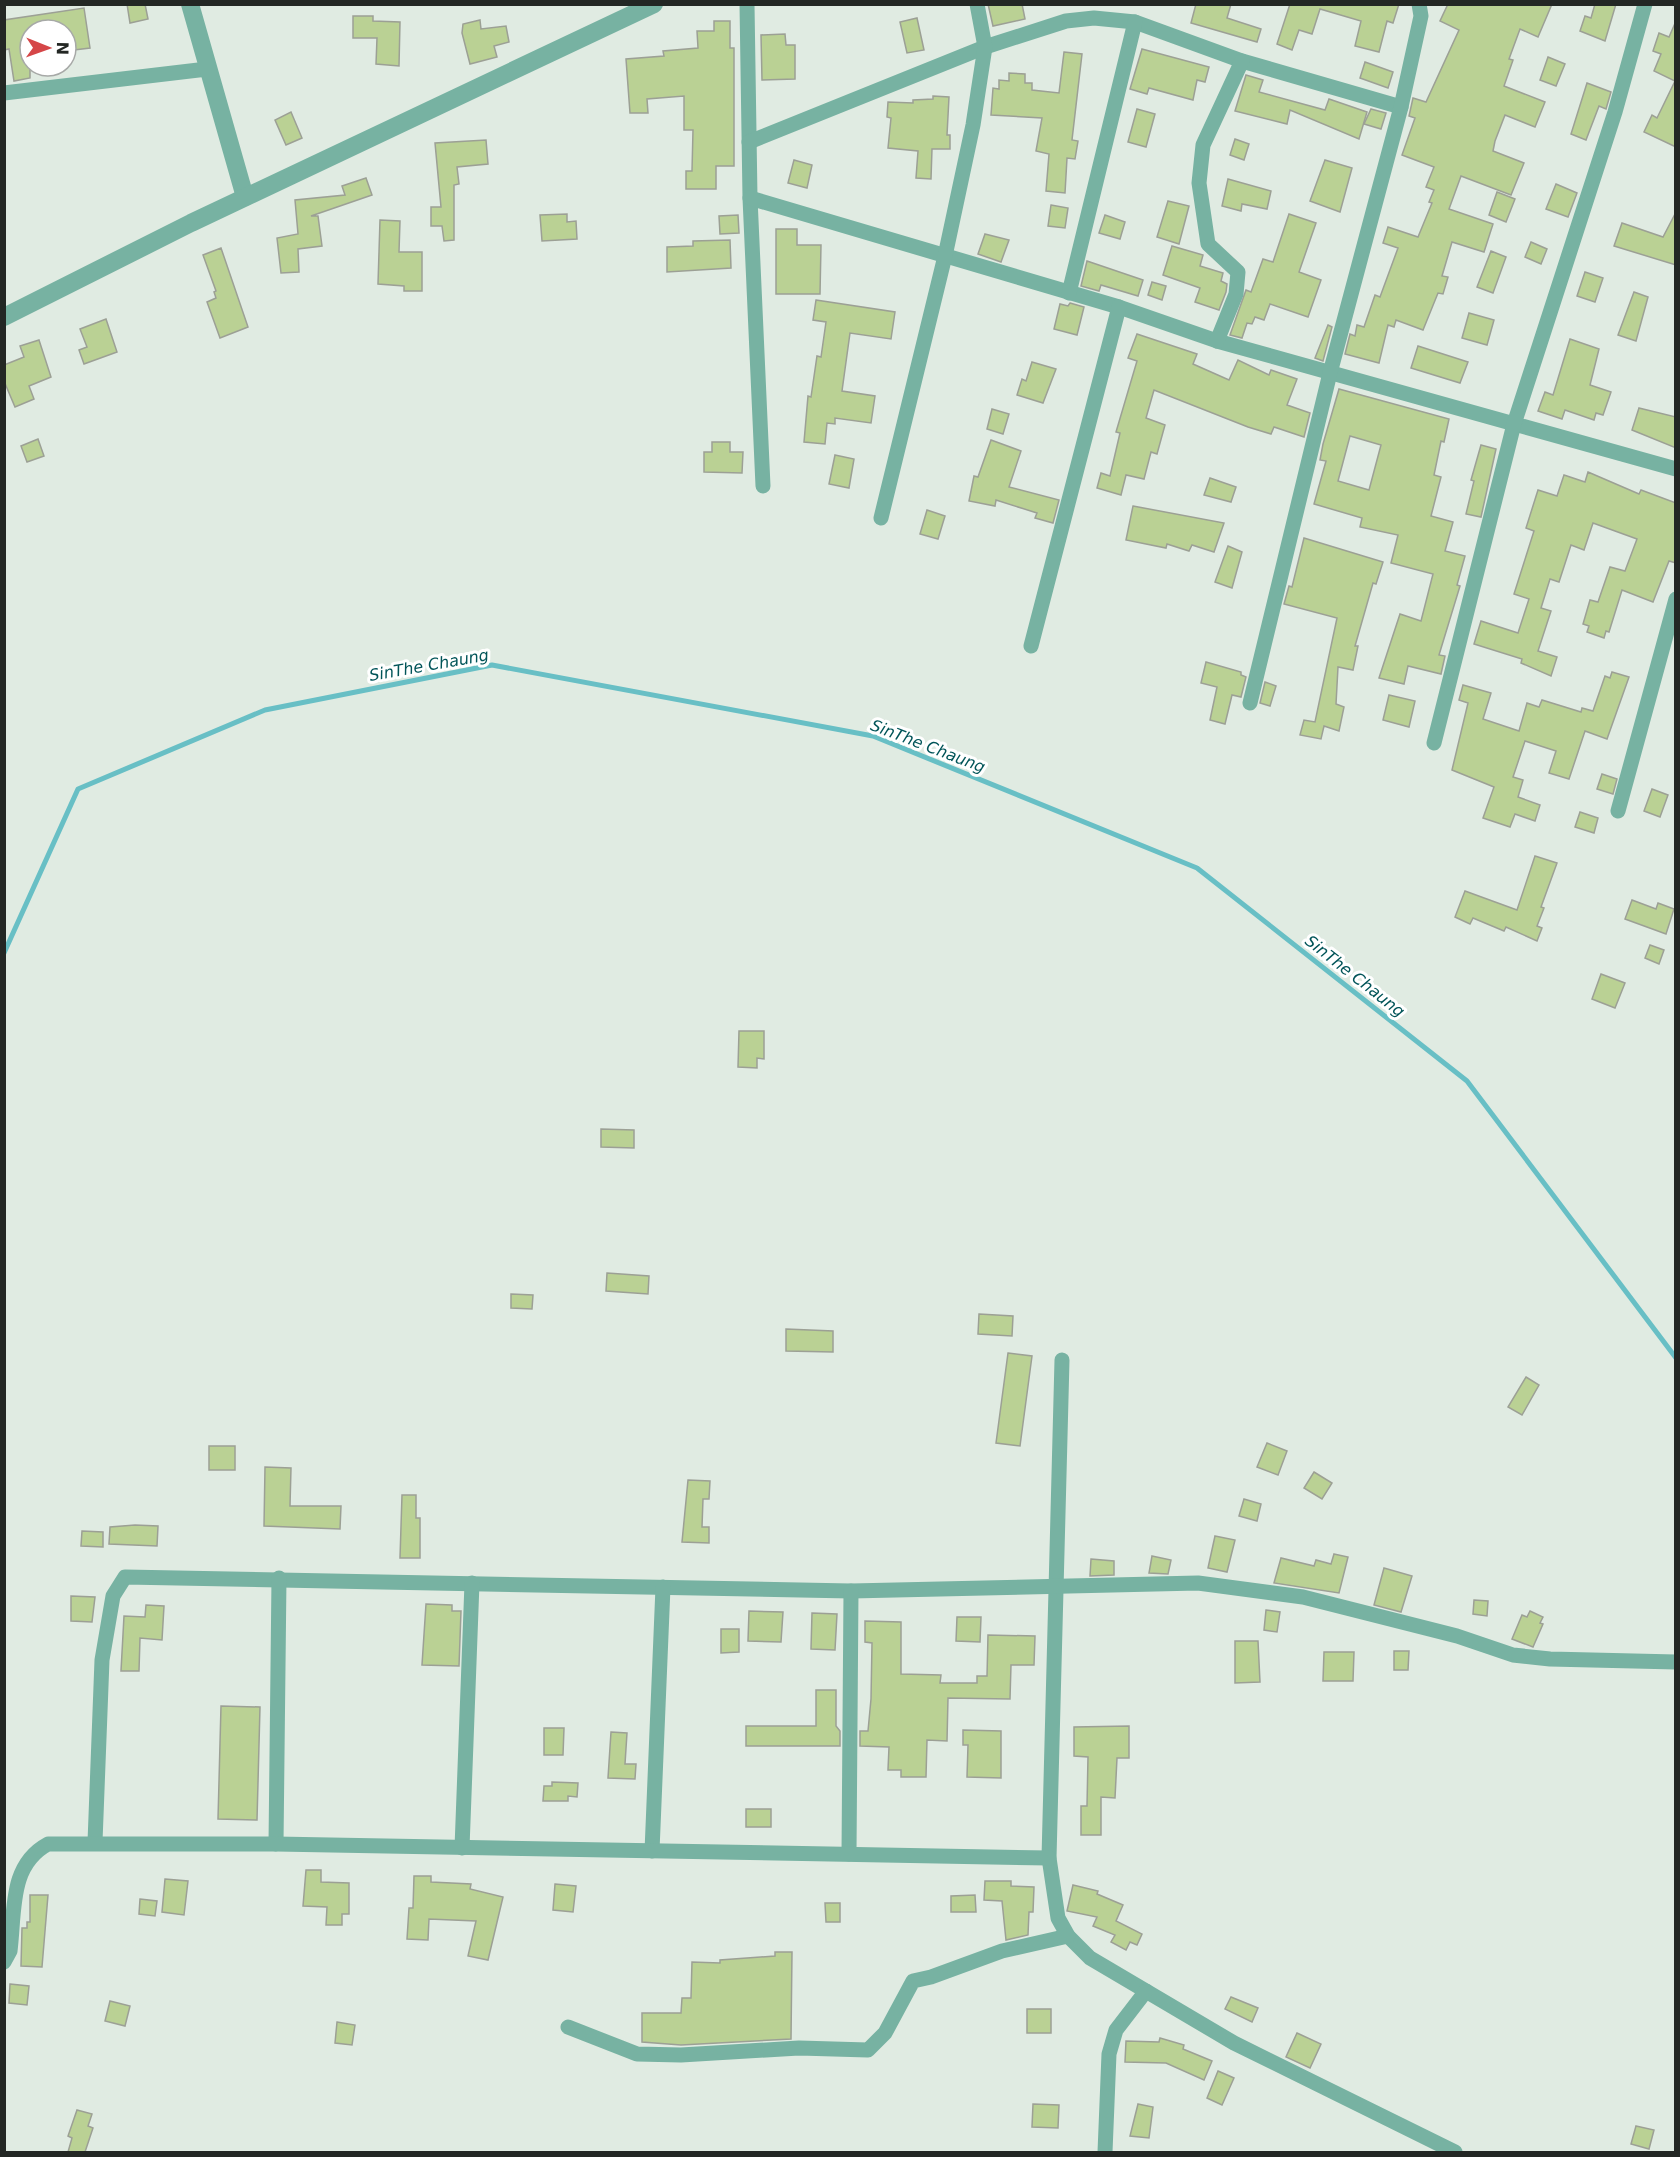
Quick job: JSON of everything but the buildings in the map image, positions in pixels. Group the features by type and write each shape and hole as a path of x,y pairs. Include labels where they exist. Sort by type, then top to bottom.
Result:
{"street":[{"path":"190,4 245,197"},
{"path":"4,317 245,197 654,4"},
{"path":"747,4 750,198 763,486"},
{"path":"881,518 945,256 973,125 985,47 977,4"},
{"path":"1250,703 1330,373 1401,107 1421,16 1419,4"},
{"path":"1434,743 1514,424 1615,112 1645,4"},
{"path":"749,142 985,47 1066,21 1094,18 1135,22 1242,60 1401,107"},
{"path":"1069,292 1135,22"},
{"path":"1217,341 1236,294 1238,272 1208,244 1199,183 1203,145 1242,60"},
{"path":"4,93 207,69"},
{"path":"750,198 1119,307 1217,341 1676,469"},
{"path":"1030,646 1119,307"},
{"path":"1618,811 1676,599"},
{"path":"1062,1360 1049,1858 1058,1918 1068,1936 1090,1958 1234,2043 1455,2152"},
{"path":"95,1842 102,1660 113,1596 125,1577 279,1578 851,1591 1198,1583 1303,1597 1382,1615 1513,1655 1550,1659 1676,1662"},
{"path":"276,1844 279,1578"},
{"path":"462,1848 472,1583"},
{"path":"652,1851 663,1587"},
{"path":"849,1854 851,1591"},
{"path":"4,1962 10,1951 20,1872 34,1851 48,1844 95,1842 276,1844 1049,1858"},
{"path":"568,2027 638,2054 681,2055 799,2048 868,2050 885,2033 913,1981 931,1977 1002,1951 1068,1936"},
{"path":"1105,2152 1109,2054 1116,2030 1146,1991"}],"waterway":[{"name":"SinThe Chaung","path":"4,953 78,789 265,710 492,665 873,736 1197,868 1467,1081 1676,1358"}]}
